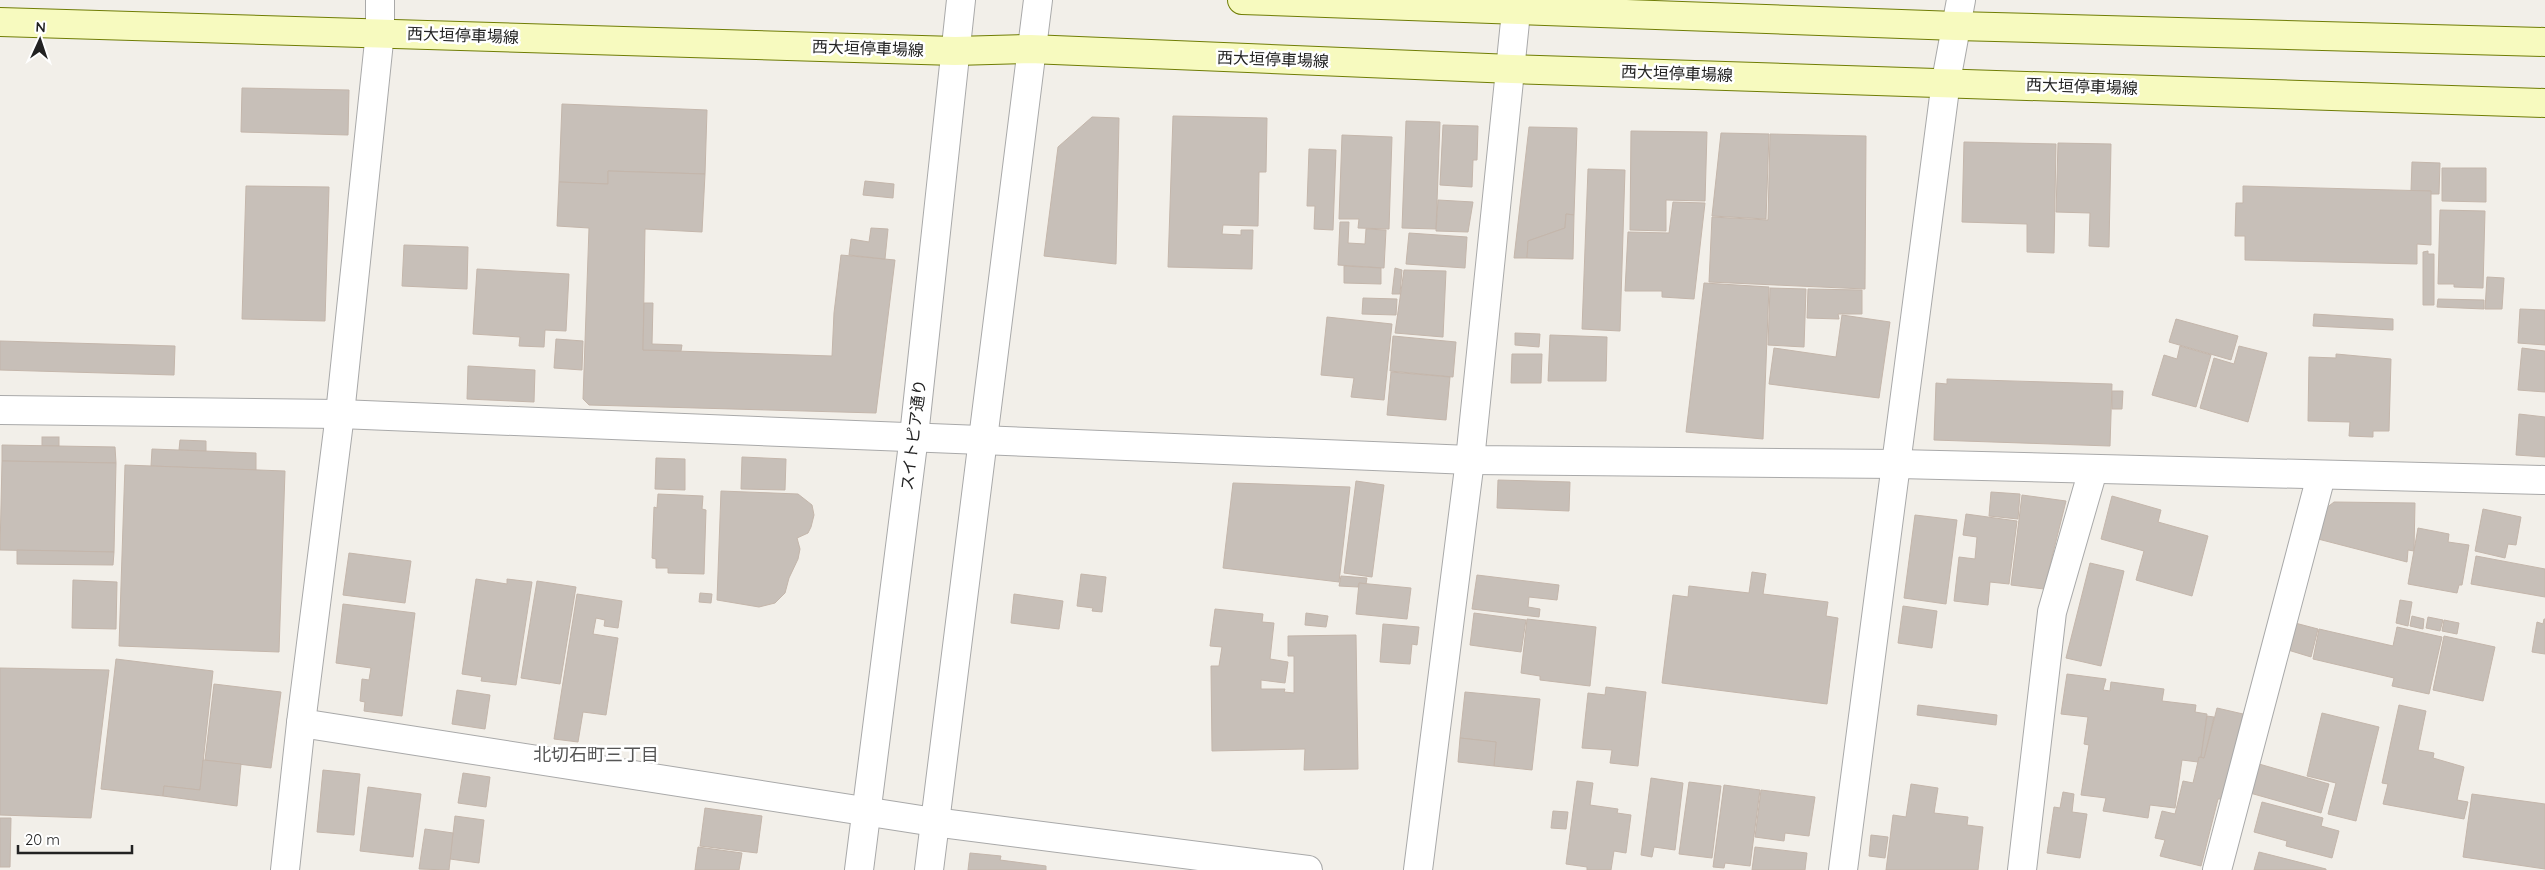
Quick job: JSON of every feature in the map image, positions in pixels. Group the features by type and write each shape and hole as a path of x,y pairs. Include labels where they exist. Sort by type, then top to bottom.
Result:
{"main road":[{"path":"1242,0 1407,3 1516,12 1958,13 2545,42"},
{"name":"西大垣停車場線","path":"0,22 380,32 955,51 1030,49 1512,69 1946,81 2545,103"}],"street":[{"path":"286,870 301,723 340,414 380,32 380,0"},
{"name":"スイトピア通り","path":"859,870 914,436 961,0"},
{"path":"929,870 1030,49 1038,0"},
{"path":"1418,870 1470,460 1512,69 1516,12"},
{"path":"1842,870 1898,464 1946,81 1958,13"},
{"path":"0,410 340,414 1470,460 1898,464 2321,476 2545,480"},
{"path":"2022,870 2052,612 2093,470"},
{"path":"2217,870 2321,476"},
{"path":"301,723 934,822 1308,870"}],"building":[{"path":"242,88 349,90 348,135 241,132"},
{"path":"562,104 707,110 705,174 608,171 608,184 559,182"},
{"path":"1173,116 1267,118 1266,172 1259,172 1258,226 1223,225 1222,234 1241,235 1241,230 1253,230 1252,269 1168,267"},
{"path":"1092,117 1119,118 1116,264 1044,256 1058,147"},
{"path":"1406,121 1440,122 1436,229 1402,228"},
{"path":"1443,125 1478,126 1477,160 1473,160 1472,187 1440,185"},
{"path":"1529,127 1577,128 1574,215 1566,214 1565,228 1528,241 1527,258 1514,258"},
{"path":"1631,131 1707,132 1705,201 1666,200 1666,231 1630,230"},
{"path":"1721,133 1769,134 1766,219 1712,216"},
{"path":"1770,134 1866,136 1865,289 1709,282 1712,217 1768,220"},
{"path":"1342,135 1392,137 1389,229 1358,228 1359,219 1339,219"},
{"path":"1964,142 2056,144 2054,253 2027,252 2027,224 1962,222"},
{"path":"2058,143 2111,144 2109,247 2089,246 2090,213 2056,212"},
{"path":"1309,149 1336,150 1333,230 1314,229 1315,206 1307,206"},
{"path":"2412,162 2440,163 2439,194 2430,194 2431,191 2411,191"},
{"path":"2442,168 2486,168 2486,202 2442,201"},
{"path":"1588,169 1625,170 1620,331 1582,329"},
{"path":"608,171 705,174 702,232 645,229 643,350 832,356 834,313 841,255 895,260 876,413 589,405 583,399 589,228 557,226 559,182 608,184"},
{"path":"865,181 894,184 893,198 863,195"},
{"path":"246,186 329,187 325,321 242,319"},
{"path":"2243,186 2431,191 2431,245 2417,244 2417,264 2245,260 2245,236 2235,236 2236,203 2243,203"},
{"path":"1438,200 1473,202 1468,232 1436,231"},
{"path":"1673,202 1705,203 1694,299 1662,297 1662,291 1625,291 1628,232 1669,233"},
{"path":"2440,210 2485,211 2483,288 2454,287 2454,284 2438,284"},
{"path":"1566,214 1574,215 1573,259 1527,258 1528,241 1565,228"},
{"path":"1340,222 1349,222 1348,243 1365,244 1366,229 1386,230 1384,268 1338,265"},
{"path":"871,228 888,229 885,259 849,255 851,239 869,242"},
{"path":"1409,233 1467,237 1465,268 1406,264"},
{"path":"404,245 468,247 467,289 402,286"},
{"path":"2428,251 2428,254 2434,254 2434,305 2423,305 2423,252"},
{"path":"1344,266 1381,268 1381,284 1344,283"},
{"path":"1395,268 1402,270 1400,294 1392,294"},
{"path":"477,269 569,274 566,331 545,330 544,347 519,346 520,337 473,334"},
{"path":"1404,270 1446,271 1443,337 1395,333"},
{"path":"2487,277 2504,278 2502,309 2485,309"},
{"path":"1704,283 1769,287 1763,439 1686,432"},
{"path":"1770,288 1806,289 1804,347 1768,345"},
{"path":"1808,289 1862,290 1862,314 1838,314 1839,319 1807,318"},
{"path":"1363,298 1397,299 1396,315 1362,314"},
{"path":"2438,299 2484,300 2484,309 2437,307"},
{"path":"644,303 653,303 652,344 682,345 681,351 643,350"},
{"path":"2520,309 2545,310 2545,345 2518,343"},
{"path":"2314,314 2393,319 2393,330 2313,326"},
{"path":"1842,315 1890,322 1879,398 1769,384 1774,348 1836,357"},
{"path":"1327,317 1392,324 1384,400 1351,397 1354,378 1321,375"},
{"path":"2176,319 2238,336 2231,360 2169,342"},
{"path":"1515,333 1540,334 1539,347 1515,345"},
{"path":"1550,335 1607,337 1606,381 1548,381"},
{"path":"1393,336 1456,342 1453,377 1390,371"},
{"path":"556,339 583,341 582,370 554,368"},
{"path":"0,341 175,346 174,375 0,370"},
{"path":"2180,346 2211,355 2196,407 2152,395 2164,355 2177,359"},
{"path":"2239,346 2267,353 2248,422 2200,408 2214,358 2234,364"},
{"path":"2522,348 2545,351 2545,392 2518,390"},
{"path":"1512,354 1542,354 1541,383 1511,383"},
{"path":"2336,354 2391,359 2389,431 2373,431 2373,437 2349,436 2350,422 2308,421 2309,357 2336,358"},
{"path":"468,366 535,370 534,402 467,399"},
{"path":"1391,372 1450,377 1446,420 1387,415"},
{"path":"1947,379 2112,384 2110,446 1934,440 1936,383 1947,384"},
{"path":"2112,391 2123,391 2122,409 2112,409"},
{"path":"2519,414 2545,417 2545,457 2516,455"},
{"path":"42,437 59,437 59,446 42,446"},
{"path":"180,440 206,441 206,451 179,450"},
{"path":"2,445 115,447 116,463 2,461"},
{"path":"152,449 256,453 256,470 151,466"},
{"path":"742,457 786,459 785,490 741,489"},
{"path":"656,458 685,459 685,490 655,489"},
{"path":"2,461 116,463 114,552 0,550"},
{"path":"125,465 285,471 279,652 119,646"},
{"path":"1498,480 1570,482 1569,511 1497,508"},
{"path":"1356,481 1384,485 1372,577 1344,573"},
{"path":"1233,483 1350,487 1339,582 1223,568"},
{"path":"721,491 798,494 812,505 814,515 811,527 808,533 797,538 800,549 798,559 789,578 785,593 775,603 759,607 717,600"},
{"path":"1991,492 2020,494 2018,519 1989,516"},
{"path":"658,494 703,496 702,509 706,510 704,574 668,573 668,568 656,568 656,559 652,558 654,507 657,508"},
{"path":"2022,495 2066,501 2044,589 2011,585"},
{"path":"2112,496 2161,510 2158,522 2208,536 2192,596 2136,580 2144,551 2101,539"},
{"path":"2334,502 2415,503 2414,551 2408,550 2407,562 2318,539 2325,509"},
{"path":"2483,509 2521,517 2516,545 2508,544 2505,558 2475,551"},
{"path":"1966,514 2017,521 2009,584 1990,582 1988,605 1954,601 1959,557 1975,559 1977,537 1963,535"},
{"path":"1915,515 1957,520 1946,604 1904,598"},
{"path":"2418,528 2449,534 2448,542 2469,545 2462,585 2459,585 2457,593 2408,584"},
{"path":"17,550 114,552 113,565 17,564"},
{"path":"349,553 411,561 405,603 343,595"},
{"path":"2476,556 2545,569 2545,597 2471,584"},
{"path":"2090,563 2124,571 2101,666 2066,658"},
{"path":"1752,572 1766,574 1763,594 1828,602 1826,616 1838,618 1827,704 1662,683 1673,595 1688,597 1689,586 1749,593"},
{"path":"1081,574 1106,577 1102,612 1092,611 1093,608 1077,606"},
{"path":"1477,575 1559,585 1557,600 1529,597 1528,607 1540,609 1539,617 1472,609"},
{"path":"1341,576 1367,578 1366,584 1359,583 1358,587 1339,586"},
{"path":"476,579 507,584 507,579 532,582 516,685 481,681 482,677 462,674"},
{"path":"73,580 117,582 116,629 72,628"},
{"path":"537,581 576,587 560,684 521,678"},
{"path":"1359,583 1411,588 1407,619 1356,614"},
{"path":"700,593 712,594 711,603 699,602"},
{"path":"577,594 622,601 618,628 604,626 605,620 596,618 593,634 618,638 606,715 583,712 578,742 554,739"},
{"path":"1014,594 1063,601 1059,629 1011,623"},
{"path":"2400,600 2412,602 2408,626 2396,623"},
{"path":"343,604 415,613 402,716 364,711 365,702 360,701 362,679 369,680 371,668 336,663"},
{"path":"1903,606 1937,611 1932,648 1898,643"},
{"path":"1215,609 1263,614 1262,622 1274,623 1270,659 1288,662 1285,683 1261,680 1261,689 1285,689 1284,692 1294,693 1294,656 1288,656 1288,636 1356,635 1358,769 1304,770 1305,749 1212,751 1211,666 1219,666 1222,647 1210,646"},
{"path":"1306,613 1328,616 1326,627 1305,625"},
{"path":"1474,613 1526,620 1521,652 1470,645"},
{"path":"2412,616 2424,619 2423,629 2410,626"},
{"path":"2428,617 2443,620 2440,631 2426,628"},
{"path":"1527,619 1596,627 1590,686 1540,680 1540,676 1521,673"},
{"path":"2544,619 2545,654 2532,652 2537,622 2543,624"},
{"path":"2444,620 2459,623 2457,634 2442,631"},
{"path":"2295,623 2318,629 2311,657 2288,650"},
{"path":"1383,624 1419,627 1417,645 1412,644 1410,664 1380,662"},
{"path":"2397,627 2442,637 2429,694 2392,686 2394,678 2313,659 2319,629 2393,646"},
{"path":"2444,636 2495,647 2483,701 2433,690"},
{"path":"116,659 213,671 200,790 164,786 163,796 101,789"},
{"path":"0,668 109,670 91,818 0,815"},
{"path":"2067,674 2106,679 2103,690 2110,691 2111,682 2164,689 2162,701 2196,705 2195,712 2207,714 2201,757 2198,762 2182,760 2175,808 2150,805 2148,818 2103,811 2106,798 2081,795 2089,745 2084,744 2088,717 2061,714"},
{"path":"214,684 281,692 271,768 205,760"},
{"path":"1606,687 1646,692 1638,766 1610,763 1612,750 1582,748 1588,693 1605,695"},
{"path":"457,690 490,695 485,729 452,724"},
{"path":"1465,692 1540,699 1532,770 1494,766 1496,742 1460,738"},
{"path":"1918,705 1997,715 1996,725 1917,715"},
{"path":"2399,705 2426,711 2418,750 2434,753 2433,758 2464,767 2457,800 2468,802 2464,819 2383,804 2388,784 2382,783"},
{"path":"2217,708 2243,714 2222,799 2218,799 2201,866 2160,856 2165,840 2155,838 2162,811 2175,814 2183,781 2193,783 2199,757 2204,758"},
{"path":"2322,713 2379,727 2356,821 2328,814 2336,783 2307,776"},
{"path":"2207,716 2214,717 2204,758 2201,757"},
{"path":"1460,738 1496,742 1494,766 1458,762"},
{"path":"203,760 241,764 237,806 163,796 164,786 200,790"},
{"path":"2259,764 2329,784 2321,813 2250,793"},
{"path":"323,770 360,774 354,835 317,832"},
{"path":"463,773 490,777 486,807 458,803"},
{"path":"1651,778 1683,783 1675,850 1654,847 1652,857 1641,855"},
{"path":"1577,781 1593,783 1590,805 1618,809 1617,813 1631,815 1626,853 1614,851 1611,870 1587,870 1587,867 1566,864"},
{"path":"1689,782 1721,786 1712,858 1679,854"},
{"path":"1911,784 1938,788 1934,813 1968,817 1967,825 1983,827 1978,870 1886,870 1893,815 1906,817"},
{"path":"1724,785 1760,790 1750,866 1725,863 1724,868 1713,867"},
{"path":"368,787 421,794 413,857 360,851"},
{"path":"1761,790 1815,797 1809,836 1785,833 1784,841 1755,837"},
{"path":"2063,792 2074,794 2072,812 2087,814 2080,858 2047,853 2054,807 2060,808"},
{"path":"2472,794 2545,804 2545,869 2463,857"},
{"path":"2262,802 2323,818 2321,826 2339,831 2332,858 2286,846 2287,841 2254,832"},
{"path":"705,808 762,816 757,853 700,846"},
{"path":"1553,811 1568,812 1566,829 1551,828"},
{"path":"455,816 484,820 479,863 450,859"},
{"path":"0,818 11,818 10,867 0,867"},
{"path":"425,829 453,833 449,870 419,869"},
{"path":"1871,835 1888,837 1885,858 1869,856"},
{"path":"698,847 742,853 739,870 695,870"},
{"path":"1755,847 1807,853 1805,870 1752,870"},
{"path":"2259,852 2326,869 2326,870 2254,870"},
{"path":"970,853 1001,856 1000,860 1046,866 1046,870 968,870"}],"district":[{"name":"北切石町三丁目","path":"596,755"}]}
